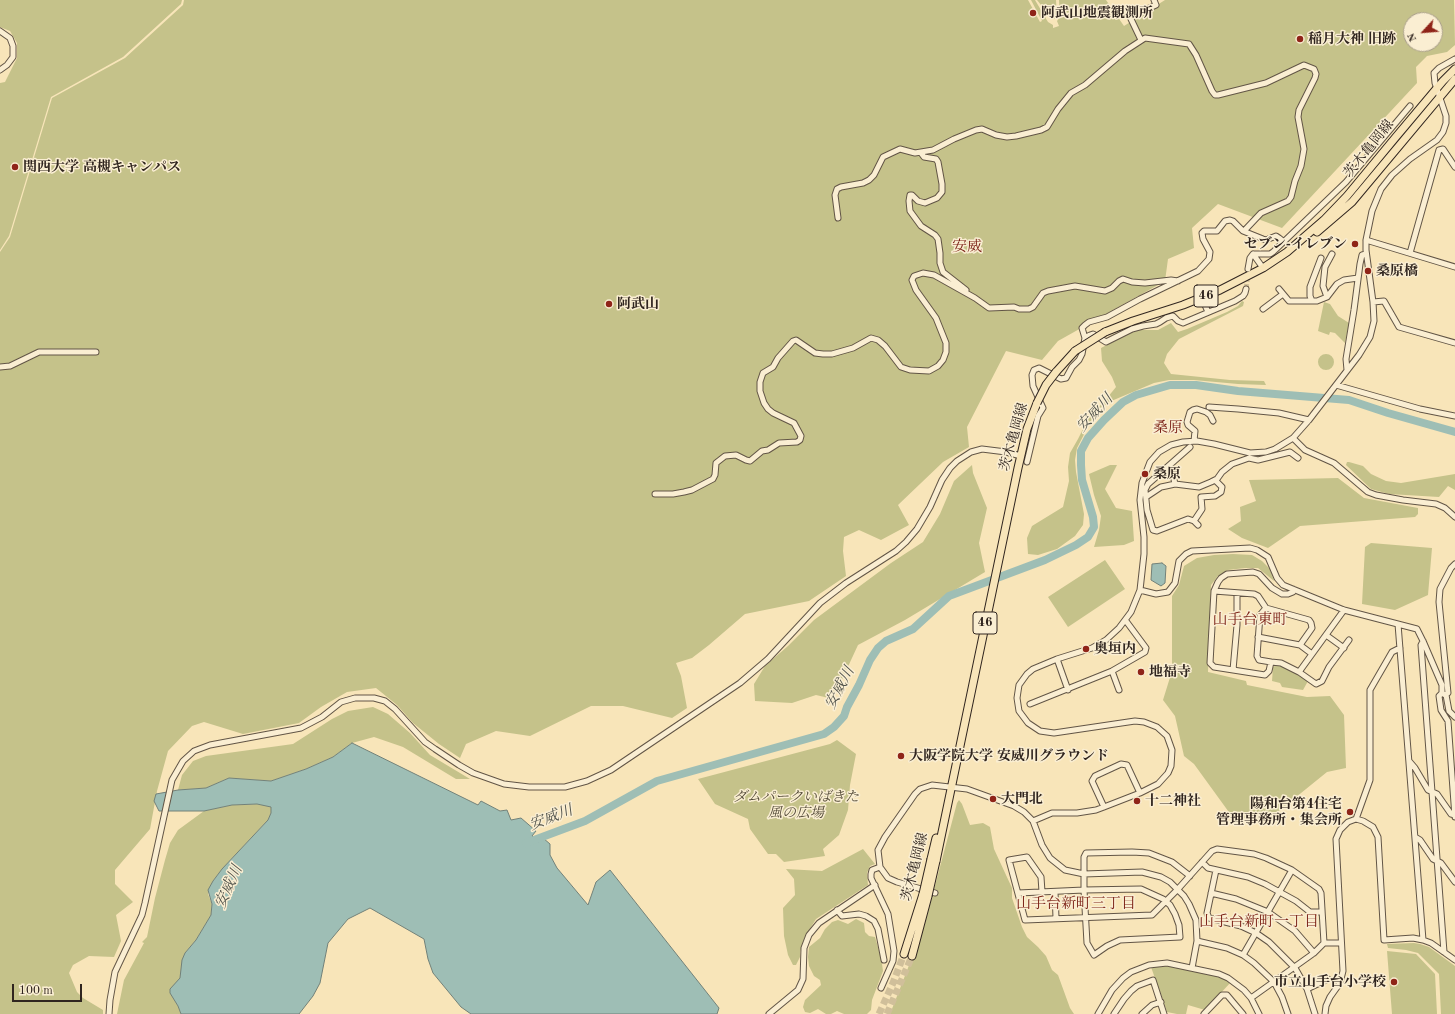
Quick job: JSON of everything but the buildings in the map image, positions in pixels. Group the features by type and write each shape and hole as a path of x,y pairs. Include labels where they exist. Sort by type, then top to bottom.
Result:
{"main road":[{"name":"茨木亀岡線","path":"1299,243 1347,196 1437,88 1455,69"},
{"name":"茨木亀岡線","path":"912,956 928,894 1020,456 1037,403 1048,382 1075,351 1105,332 1202,298 1226,287 1263,268 1326,225 1352,202 1455,79"},
{"name":"茨木亀岡線","path":"904,954 928,894"}],"street":[{"path":"1141,40 1130,16 1156,4 1154,0"},
{"path":"0,31 10,38 13,46 13,57 8,65 0,70"},
{"path":"838,218 835,195 837,189 863,183 869,180 874,175 883,158 894,151 900,149 911,153 921,153 933,150 976,130 982,129 996,135 1007,137 1040,130 1047,127 1058,109 1071,93 1085,85 1125,51 1145,38 1189,44 1196,55 1212,92 1218,96 1266,83 1304,65 1314,69 1316,74 1315,78 1299,110 1298,118 1304,149 1301,166 1291,197 1288,201 1261,213 1244,231"},
{"path":"1146,497 1161,487 1175,484 1199,487 1216,480 1222,472 1232,464 1249,456 1275,449 1293,438 1360,355 1370,337 1374,321 1373,302 1366,254 1366,240 1374,202 1385,182 1404,163 1437,140 1444,130 1446,116 1434,78 1436,70 1455,58"},
{"path":"1253,254 1270,254 1284,242 1346,182 1410,106"},
{"path":"1410,253 1439,150 1443,149 1455,167"},
{"path":"921,153 924,157 936,159 938,162 942,192 937,198 925,203 918,201 910,195 910,211 921,226 935,234 938,239 940,263 943,272 966,289 968,294"},
{"path":"1027,462 1038,416 1043,408 1033,386 1032,375 1034,370 1039,368 1061,379 1066,378 1072,367 1079,360 1084,338 1082,328 1089,322 1107,317 1198,271 1209,259 1210,249 1203,239 1202,233 1204,231 1217,231 1225,221 1233,221 1244,231 1266,240 1276,236 1284,242"},
{"path":"1366,240 1455,267"},
{"path":"1253,254 1263,268"},
{"path":"1248,269 1250,258 1253,254"},
{"path":"1326,296 1323,286 1325,267 1332,254"},
{"path":"1347,370 1346,359 1358,278 1362,255 1366,254"},
{"path":"1312,301 1310,296 1310,287 1321,258"},
{"path":"655,494 673,494 684,492 692,490 713,480 716,462 724,456 736,455 750,461 762,451 768,450 779,443 797,442 800,440 801,436 794,423 768,409 764,404 760,391 762,375 773,367 778,358 793,341 796,340 815,353 832,354 853,348 871,338 878,340 885,346 901,367 910,370 929,371 938,366 943,360 946,352 946,343 936,318 916,290 912,280 914,276 923,273 934,275 968,294 989,308 1014,307 1019,310 1033,307 1043,293 1075,286 1105,291 1112,288 1123,279 1132,282 1145,283 1171,280 1178,281"},
{"path":"1279,289 1289,301 1317,301 1326,296 1337,284 1344,280 1358,278"},
{"path":"1084,338 1090,334 1093,334 1106,342 1132,329 1160,322 1173,316 1178,321 1183,323 1224,306 1243,296 1246,289"},
{"path":"1263,309 1283,294"},
{"path":"1202,298 1208,312"},
{"path":"1373,302 1384,301 1399,327 1455,344"},
{"path":"0,367 10,366 39,352 96,352"},
{"path":"1335,386 1420,409 1455,416"},
{"path":"1209,407 1279,413 1309,420"},
{"path":"1194,441 1195,431 1188,425 1187,422 1190,412 1197,409 1206,412 1210,415 1213,421"},
{"path":"1293,438 1305,450 1334,463 1368,492 1403,500 1436,504 1445,508 1455,517"},
{"path":"1033,821 1052,813 1087,812 1140,793 1158,784 1168,773 1171,766 1172,750 1170,743 1162,730 1151,724 1135,721 1073,730 1047,732 1034,728 1023,717 1017,698 1019,685 1027,674 1033,669 1099,644 1113,634 1126,621 1136,603 1140,590 1144,554 1143,490 1145,474 1150,462 1159,452 1170,445 1194,441 1214,444 1258,460 1290,452 1298,458"},
{"path":"1143,490 1190,447"},
{"path":"110,1014 110,1000 115,972 142,914 172,780 183,760 194,751 210,745 301,728 322,717 341,702 355,698 374,698 385,701 399,712 426,742 446,758 473,773 504,784 528,788 565,787 587,781 611,770 740,683 768,658 814,608 846,583 906,542 917,529 930,507 942,480 950,468 963,456 982,450 1006,452 1020,456"},
{"path":"1167,467 1173,475 1175,484"},
{"path":"1194,521 1202,509 1201,497 1215,496 1221,492 1222,487 1216,480"},
{"path":"1143,490 1146,497 1147,510 1153,530 1188,519 1194,521 1198,525"},
{"path":"1140,590 1156,594 1168,592 1175,583 1179,561 1182,557 1192,551 1250,548 1263,553 1268,557 1279,582 1344,610 1417,629 1441,681 1449,711 1455,717"},
{"path":"1455,564 1451,568 1440,589 1439,602 1448,693 1439,696 1441,710 1448,721 1455,816"},
{"path":"1271,662 1269,671 1265,676 1214,667 1210,663 1214,591 1218,582 1227,574 1253,572 1259,574 1272,588 1282,594 1293,592 1293,588"},
{"path":"1214,591 1254,594 1258,596 1266,608 1309,620 1312,628 1300,645"},
{"path":"1232,670 1237,625 1237,592"},
{"path":"1266,608 1260,615 1257,656 1259,660 1281,663 1299,672 1316,684 1322,680 1329,667 1349,640"},
{"path":"1299,672 1344,610"},
{"path":"1030,704 1112,671 1145,652 1146,648 1126,621"},
{"path":"1398,624 1423,940"},
{"path":"1326,634 1344,648"},
{"path":"1258,637 1300,645 1312,654"},
{"path":"1423,641 1421,645 1444,952"},
{"path":"1356,819 1370,780 1370,690 1392,652 1400,648"},
{"path":"1057,659 1068,690"},
{"path":"1112,671 1120,690"},
{"path":"1409,761 1428,790 1437,794 1455,816"},
{"path":"1104,807 1092,781 1094,776 1121,764 1127,765 1140,793"},
{"path":"928,894 892,881 880,867 878,850 885,837 915,794 926,786 939,785 967,789 1014,806 1024,812 1033,821 1042,844 1050,858 1065,870 1084,874 1142,872 1161,877 1178,889 1189,904 1196,920 1197,941 1192,968"},
{"path":"1325,1014 1326,1006 1340,983 1343,971 1336,839 1340,830 1348,822 1356,819 1363,821 1373,827 1378,837 1384,940 1413,938 1423,940 1431,943 1455,960"},
{"path":"1415,837 1420,840 1433,859 1441,863 1455,882"},
{"path":"1042,892 1041,877 1027,857 1009,860 1025,920 1152,915 1166,902 1212,851 1217,849 1254,854 1292,870 1319,889 1324,943"},
{"path":"1018,893 1084,890 1141,889 1158,896 1166,902 1173,910 1178,920 1180,937 1120,940 1107,946 1094,955 1087,943 1084,890 1084,857 1086,853 1149,853 1164,858 1175,864 1190,876"},
{"path":"1202,862 1208,868 1248,877 1265,884 1280,891 1310,912 1322,912"},
{"path":"880,867 872,870 871,878 888,914 894,944 893,961 881,988"},
{"path":"1216,870 1207,913 1209,918 1226,921 1256,933 1269,942 1294,968 1307,989 1314,1014"},
{"path":"1243,955 1292,870"},
{"path":"770,1014 798,990 803,978 804,948 809,935 820,923 837,910 875,885"},
{"path":"1055,892 1056,918"},
{"path":"1211,893 1236,899 1268,912 1295,932 1314,953"},
{"path":"837,910 842,916 859,914 874,921 878,929 884,960"},
{"path":"1197,941 1227,948 1243,955 1254,963 1274,982 1282,997 1288,1014"},
{"path":"1251,998 1314,953 1324,943 1342,943"},
{"path":"1098,1014 1112,990 1123,978 1131,972 1149,965 1157,964 1173,964 1219,974 1228,978 1244,990 1251,998 1259,1014"},
{"path":"1307,989 1328,979"},
{"path":"1114,1014 1124,998 1131,991 1137,986 1153,980 1164,1014"},
{"path":"1207,1013 1222,995 1227,994 1243,1014"},
{"path":"1142,1014 1152,1005 1161,1002"}],"green space":[{"name":"関西大学 高槻キャンパス","path":"0,0 182,0 181,4 123,57 51,97 9,236 0,250 0,83 5,82 17,58 17,43 10,31 0,27"},
{"path":"184,0 1028,0 1040,22 1042,21 1031,0 1035,0 1048,22 1053,25 1053,28 1059,26 1057,21 1060,17 1059,0 1106,0 1124,26 1165,0 1454,0 1455,45 1447,52 1427,56 1416,67 1417,83 1282,228 1218,204 1192,228 1194,248 1168,259 1165,281 1058,341 1042,360 1006,351 967,427 969,447 943,462 898,505 909,525 881,540 859,530 844,537 843,551 846,576 809,601 745,614 692,658 676,663 681,676 687,708 672,718 623,706 591,706 530,736 496,731 466,744 460,758 439,744 413,723 397,705 376,688 347,692 321,707 299,723 243,734 204,722 192,726 168,751 157,791 150,829 115,870 115,884 133,902 116,915 121,941 114,957 89,956 73,965 69,973 77,992 83,998 103,1010 103,1014 0,1014 0,252 10,237 52,98 125,58 183,5"},
{"path":"1037,0 1056,0 1057,18 1055,19 1049,15"},
{"path":"1242,301 1244,302 1243,306 1179,339 1167,354 1164,363 1171,374 1230,380 1264,381 1266,385 1194,380 1169,380 1154,383 1109,402 1095,413 1077,448 1075,460 1084,514 1083,525 1075,536 1057,549 1038,555 1028,554 1027,538 1032,526 1063,507 1069,481 1068,467 1070,453 1090,415 1103,403 1116,387 1112,377 1102,361 1101,348 1136,330 1158,330 1171,323 1178,332 1187,329 1227,312 1238,306"},
{"path":"1324,302 1330,304 1338,316 1349,323 1345,343 1335,333 1330,332 1329,335 1318,331"},
{"path":"1326,354 1333,359 1334,362 1329,369 1326,370 1319,365 1318,362 1323,355"},
{"path":"1347,462 1363,466 1371,474 1386,481 1401,483 1455,474 1455,490 1448,486 1439,497 1389,494 1371,489 1346,465"},
{"path":"972,465 973,473 987,508 979,543 985,572 905,620 858,645 833,699 816,695 792,703 755,701 754,684 765,666 814,620 891,563 923,542 940,514 954,481"},
{"path":"1110,465 1117,465 1105,489 1116,508 1132,511 1134,541 1124,545 1094,547 1101,516 1089,474"},
{"path":"1338,478 1364,498 1418,508 1418,514 1415,517 1300,526 1268,548 1242,538 1228,529 1241,521 1240,507 1256,501 1249,480"},
{"path":"1371,543 1432,548 1428,595 1395,610 1362,604 1365,547"},
{"path":"1233,554 1252,555 1262,561 1270,569 1274,581 1258,568 1245,568 1228,570 1218,576 1211,585 1208,672 1246,681 1247,685 1307,697 1330,696 1344,715 1346,768 1327,772 1264,823 1231,815 1194,764 1184,756 1175,716 1163,700 1172,671 1172,596 1179,585 1184,566 1197,558"},
{"path":"1105,560 1125,589 1068,627 1048,597"},
{"path":"1277,665 1292,670 1308,681 1303,690 1282,687 1280,683 1272,681 1273,667"},
{"path":"373,707 388,714 410,733 430,755 470,779 456,779 403,747 374,737 352,743 333,757 306,769 271,781 229,778 206,788 178,790 182,775 193,761 206,756 293,744 332,719 348,711"},
{"name":"ダムパークいばきた 風の広場","path":"837,740 856,754 850,785 848,810 839,835 823,849 825,856 784,862 776,854 768,854 750,829 748,819 715,804 698,779 830,744"},
{"path":"959,800 970,825 983,823 990,827 994,849 1012,888 1012,898 1022,927 1027,937 1046,956 1052,970 1058,975 1070,1008 1074,1014 890,1014 924,927"},
{"path":"257,804 271,806 271,813 268,820 222,869 213,881 208,894 212,904 211,915 196,940 185,953 180,979 171,993 181,1014 117,1014 124,980 144,943 142,942 147,937 165,860 170,843 178,830 204,811 232,805"},
{"path":"863,849 875,864 870,866 867,873 868,885 816,919 805,937 800,952 800,957 796,965 793,965 788,955 784,936 783,908 795,895 794,879 786,869 822,871"},
{"path":"856,919 864,923 865,932 869,936 875,937 881,957 883,971 872,1000 871,1010 867,1014 844,1014 837,1011 831,1014 826,1014 818,1009 810,1013 805,1012 803,1007 805,1000 821,985 820,980 814,976 809,966 809,947 820,938 825,929 832,922 838,920 848,924"},
{"path":"1414,943 1429,947 1455,966 1455,1014 1441,1014 1439,974 1418,953 1388,948 1387,944"},
{"path":"1387,951 1416,954 1435,974 1437,1014 1392,1014"},
{"path":"1168,965 1221,977 1231,982 1205,1010 1188,1005 1186,1014 1167,1012 1151,967"}],"water":[{"path":"1162,563 1166,566 1165,583 1161,586 1151,580 1152,564"},
{"path":"352,743 478,805 481,801 500,811 507,810 511,820 521,818 536,831 532,836 538,842 543,838 550,844 550,855 557,868 588,905 596,882 610,870 719,1008 717,1014 471,1014 461,1007 433,973 428,959 424,939 370,908 348,919 328,943 320,983 313,996 299,1014 181,1014 170,993 170,989 180,978 182,960 185,953 196,940 211,915 212,904 208,890 222,869 268,820 271,813 271,807 257,804 232,805 204,811 159,811 154,801 156,794 178,790 206,788 229,778 271,781 306,769 333,757"}],"waterway":[{"name":"安威川","path":"526,843 585,821 657,781 824,734 834,727 844,716 870,660 878,648 886,641 913,629 949,596 1045,560 1076,545 1088,537 1094,527 1093,517 1082,480 1081,451 1088,438 1104,420 1123,402 1136,395 1170,385 1196,385 1238,391 1349,400 1455,432"}],"tunnel":[{"path":"1246,289 1248,274"},
{"path":"879,1014 904,954"},
{"path":"887,1014 912,956"}],"place":[{"name":"阿武山地震観測所","path":"1033,13"},
{"name":"稲月大神 旧跡","path":"1300,39"},
{"name":"関西大学 高槻キャンパス","path":"15,167"},
{"name":"セブン-イレブン","path":"1355,244"},
{"name":"桑原橋","path":"1368,271"},
{"name":"阿武山","path":"609,304"},
{"name":"桑原","path":"1145,474"},
{"name":"奥垣内","path":"1086,649"},
{"name":"地福寺","path":"1141,672"},
{"name":"大阪学院大学 安威川グラウンド","path":"901,756"},
{"name":"大門北","path":"993,799"},
{"name":"十二神社","path":"1137,801"},
{"name":"陽和台第4住宅 管理事務所・集会所","path":"1350,812"},
{"name":"市立山手台小学校","path":"1394,982"}],"district":[{"name":"安威","path":"967,247"},
{"name":"桑原","path":"1168,428"},
{"name":"山手台東町","path":"1250,620"},
{"name":"山手台新町三丁目","path":"1076,904"},
{"name":"山手台新町一丁目","path":"1259,922"}]}
